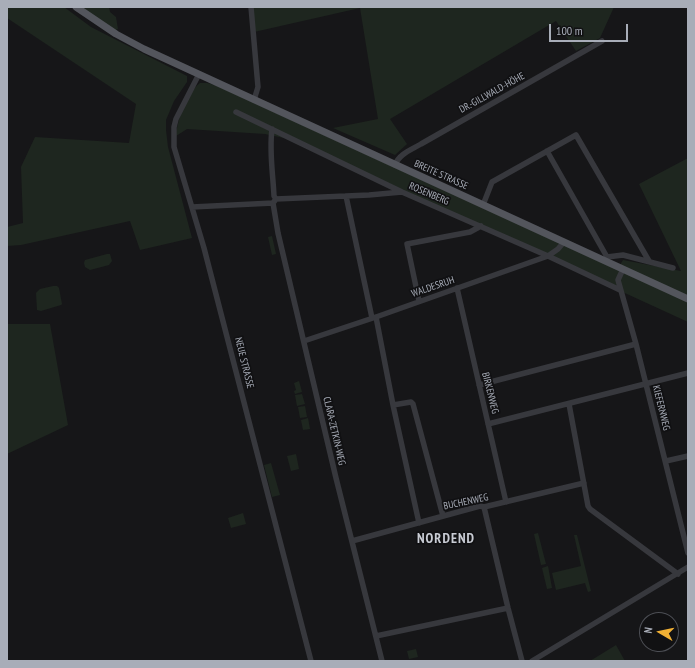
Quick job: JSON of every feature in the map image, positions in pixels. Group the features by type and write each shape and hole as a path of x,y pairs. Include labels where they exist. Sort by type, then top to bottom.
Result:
{"main road":[{"name":"BREITE STRASSE","path":"76,7 116,34 185,68 482,205 606,259 623,269 688,299"}],"street":[{"path":"251,7 258,87 254,100"},
{"name":"DR.-GILLWALD-HÖHE","path":"395,165 397,160 402,155 602,41"},
{"name":"NEUE STRASSE","path":"199,74 176,119 173,140 174,147 218,298 311,661"},
{"path":"236,112 402,192"},
{"name":"CLARA-ZETKIN-WEG","path":"272,129 270,142 274,201 334,472 382,661"},
{"path":"482,205 492,182 576,135 648,261"},
{"path":"547,151 606,259 622,255 673,268"},
{"name":"ROSENBERG","path":"192,207 402,192 548,256 620,290"},
{"path":"346,196 419,523"},
{"path":"419,301 407,244 470,232 481,226"},
{"name":"WALDESRUH","path":"304,341 548,256 558,249 564,242"},
{"name":"KIEFERNWEG","path":"623,269 618,280 620,290 636,344 688,553"},
{"name":"BIRKENWEG","path":"457,288 506,502"},
{"path":"479,385 636,344"},
{"path":"488,424 688,373"},
{"path":"393,405 411,402 413,404 443,516"},
{"path":"569,404 588,506 678,574"},
{"path":"666,461 688,456"},
{"name":"BUCHENWEG","path":"352,541 480,506 484,507 584,483"},
{"path":"484,507 522,661"},
{"path":"532,661 688,568"},
{"path":"376,636 508,608"}],"shaded area":[{"path":"7,7 64,7 91,27 187,76 187,82 174,101 166,120 166,130 168,147 192,238 140,250 130,221 21,245 7,246 7,227 23,223 21,167 35,137 129,143 136,104 7,18"},
{"path":"81,7 109,7 110,12 116,17 118,29 115,30"},
{"path":"251,7 614,7 600,38 576,51 556,21 390,119 407,144 395,155 333,128 378,119 360,8 254,32"},
{"path":"200,83 215,85 688,302 688,322 395,190 284,138 265,134 187,129 176,136 178,122 187,100 195,87"},
{"path":"688,158 688,297 620,265 623,260 681,271 639,184"},
{"path":"272,236 276,254 272,255 268,237"},
{"path":"110,254 112,261 109,265 90,270 85,267 85,260"},
{"path":"57,286 59,288 62,304 41,311 37,310 36,293 40,289"},
{"path":"7,324 50,324 68,425 7,454"},
{"path":"299,381 302,392 295,394 294,391 296,390 294,383"},
{"path":"302,394 305,404 297,406 295,395"},
{"path":"305,406 307,417 300,418 298,407"},
{"path":"308,418 310,429 303,430 301,420"},
{"path":"296,454 299,469 291,471 287,456"},
{"path":"271,463 280,495 272,497 264,465"},
{"path":"243,513 246,524 231,528 228,518"},
{"path":"538,533 546,564 541,565 534,534"},
{"path":"574,535 577,535 591,591 588,592 585,583 556,590 552,573 581,566"},
{"path":"548,566 552,588 547,589 542,568"},
{"path":"616,645 625,661 590,661"},
{"path":"416,649 418,657 409,659 407,651"}],"district":[{"name":"NORDEND","path":"446,539"}]}
